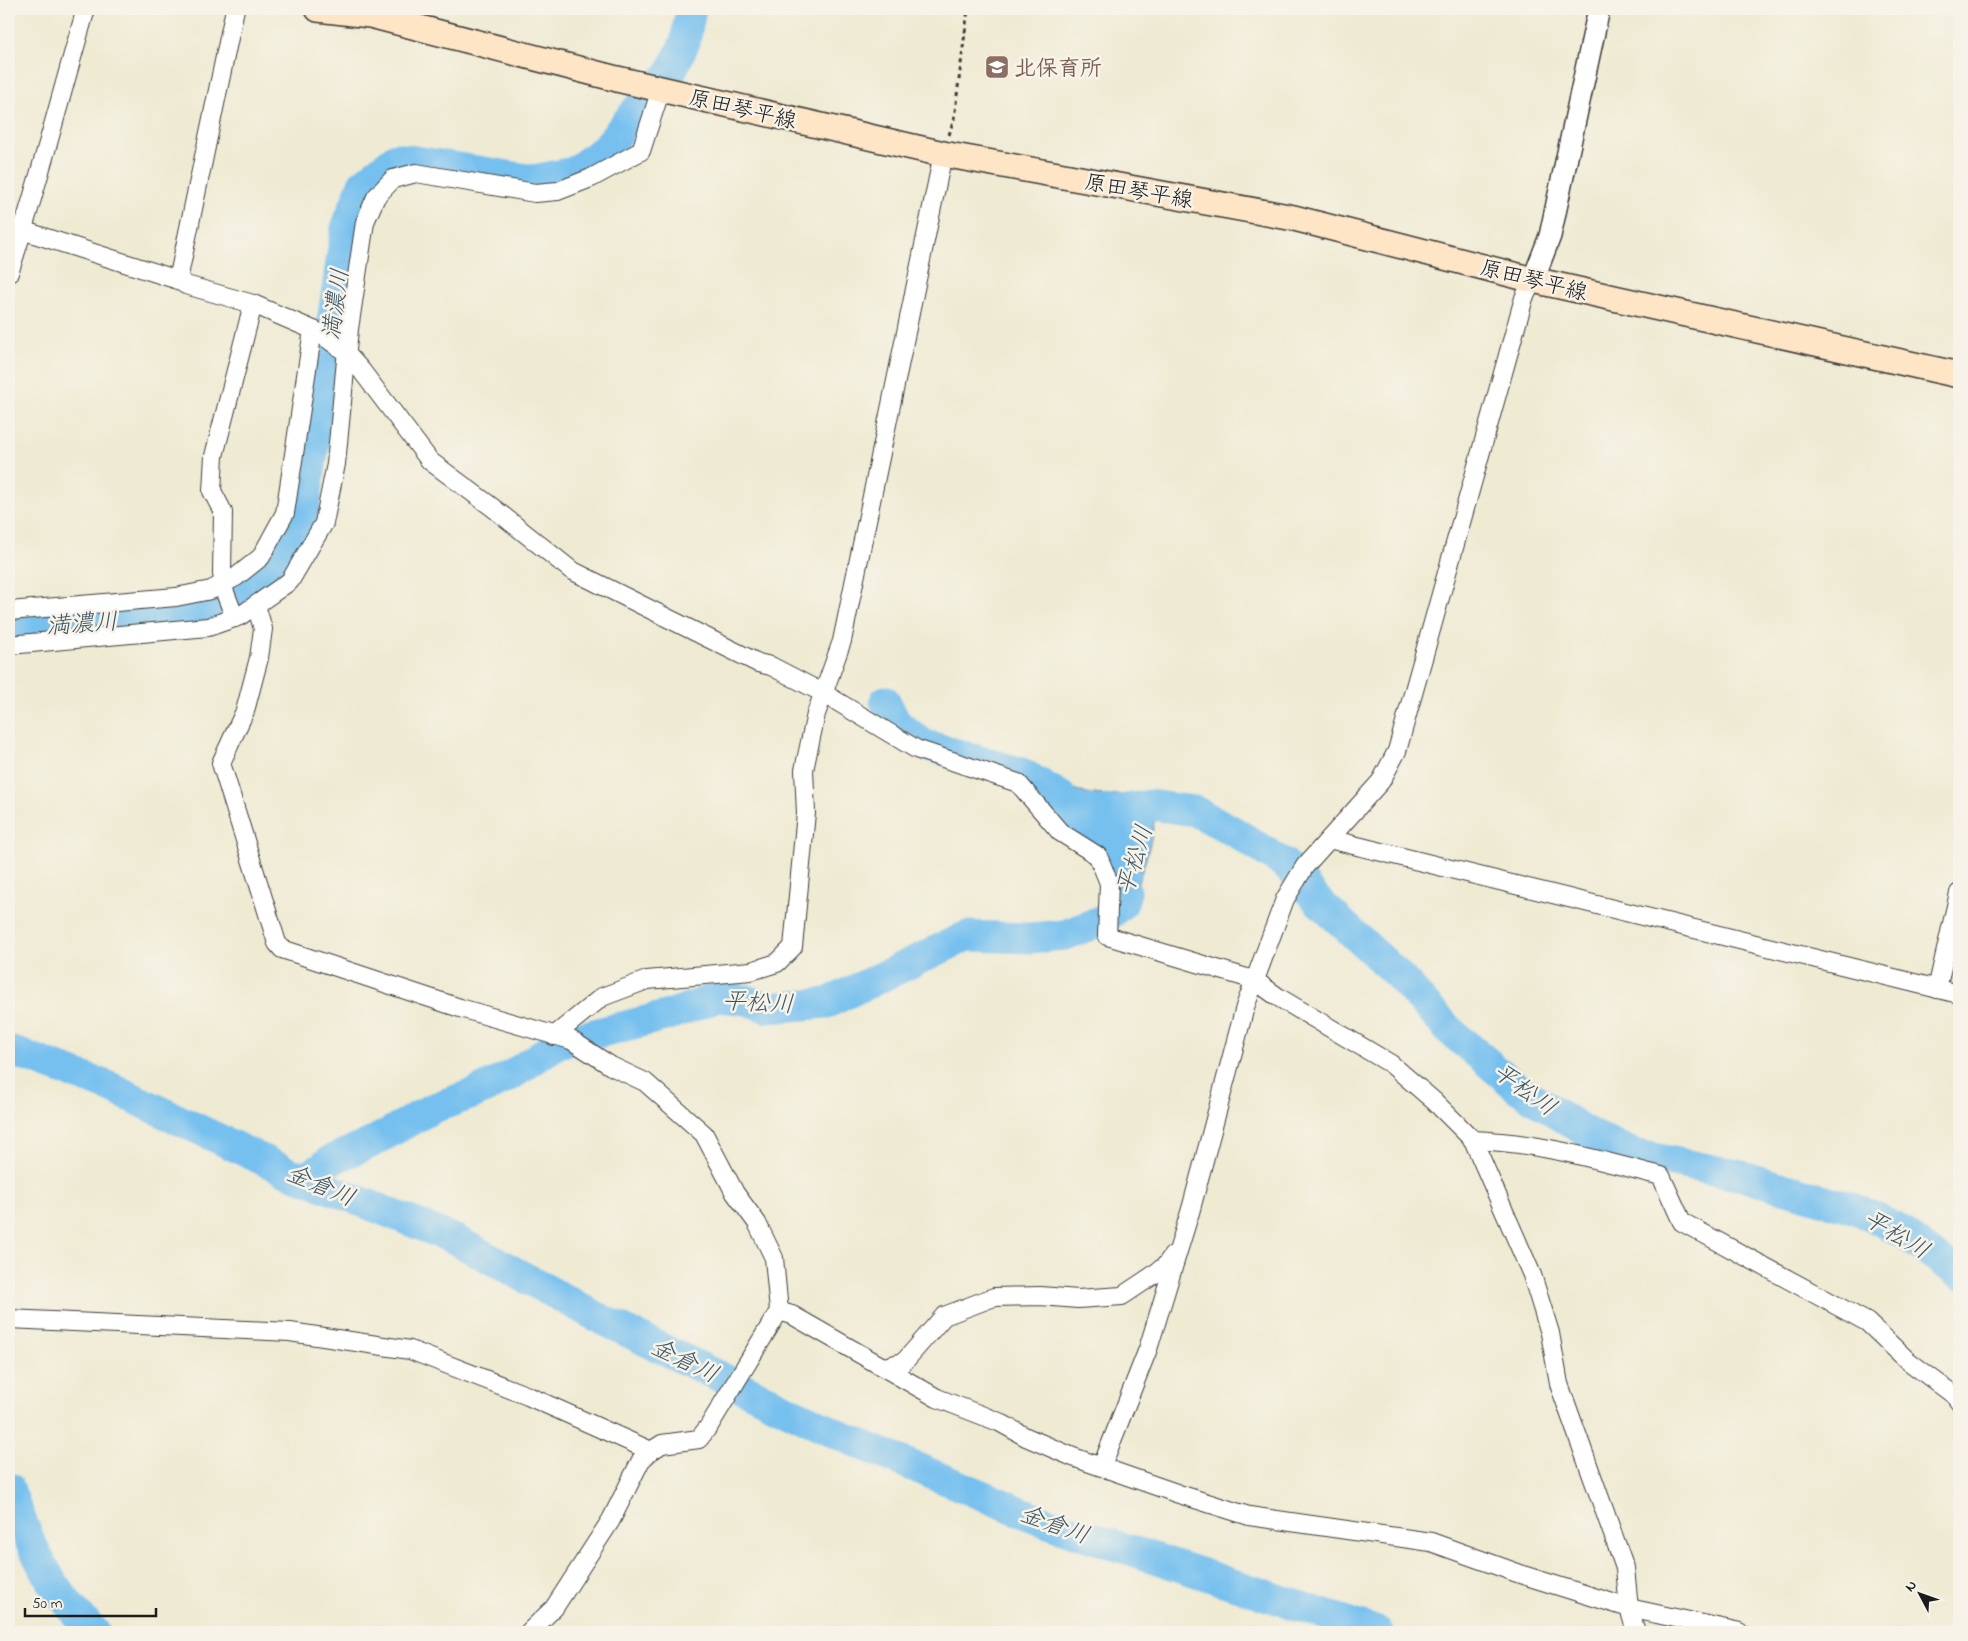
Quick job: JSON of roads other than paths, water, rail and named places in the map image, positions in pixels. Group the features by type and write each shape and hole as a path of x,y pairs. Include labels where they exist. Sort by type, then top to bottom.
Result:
{"main road":[{"name":"原田琴平線","path":"318,9 370,15 661,89 943,154 1294,218 1533,280 1959,375"}],"street":[{"path":"9,273 16,229 36,192 47,141 86,9"},
{"path":"178,280 236,9"},
{"path":"1102,1466 1148,1348 1191,1209 1245,1007 1285,899 1305,866 1381,781 1397,751 1479,462 1482,440 1515,327 1524,298 1550,236 1599,9"},
{"path":"9,645 208,627 234,618 290,582 324,523 336,464 345,353 365,222 376,197 394,179 416,173 536,193 558,190 591,178 641,151 661,89"},
{"path":"554,1036 602,997 647,980 751,971 777,963 793,947 806,813 804,770 823,694 842,641 943,154"},
{"path":"16,229 178,280 186,285 254,304 316,331 345,353 430,461 492,507 571,570 758,663 771,666 823,694 916,749 1018,783 1060,832 1098,856 1109,883 1107,936 1254,980 1278,997 1391,1064 1434,1101 1473,1140 1532,1275 1550,1333 1558,1384 1625,1568 1629,1608 1636,1632"},
{"path":"234,618 224,587 223,512 212,491 214,456 254,304"},
{"path":"9,610 176,597 211,590 224,587 261,558 285,513 316,331"},
{"path":"256,605 263,629 259,658 245,711 220,763 277,942 282,949 460,1008 571,1040 611,1066 645,1082 704,1134 735,1193 757,1223 774,1258 779,1311 709,1426 699,1439 662,1444 651,1450 642,1460 611,1520 554,1608 529,1632"},
{"path":"1329,839 1959,994"},
{"path":"1937,989 1959,893"},
{"path":"1473,1140 1511,1141 1661,1176 1682,1222 1867,1322 1907,1360 1954,1395 1959,1402"},
{"path":"884,1368 904,1362 944,1316 994,1297 1040,1296 1078,1299 1122,1296 1166,1265 1177,1250"},
{"path":"779,1311 792,1315 937,1398 999,1422 1026,1437 1073,1457 1179,1494 1249,1516 1431,1542 1523,1575 1629,1608 1740,1632"},
{"path":"9,1319 290,1332 410,1350 528,1396 651,1450"}],"water":[{"path":"1028,772 1087,794 1156,796 1153,830 1149,847 1139,880 1118,927 1114,925 1113,876 1053,820 1024,776"}],"waterway":[{"name":"満濃川","path":"9,627 164,618 200,613 233,601 258,584 281,556 304,512 346,228 363,184 396,158 534,180 574,172 605,149 671,72 685,42 691,9"},
{"name":"平松川","path":"885,701 896,723 923,744 1022,773 1062,797"},
{"name":"平松川","path":"1114,811 1150,805 1195,811 1233,831 1285,864 1319,902 1397,974 1449,1030 1519,1089 1586,1132 1634,1154 1742,1176 1856,1209 1896,1228 1959,1274"},
{"name":"平松川","path":"306,1178 331,1160 371,1143 431,1109 475,1093 510,1076 558,1043 669,1015 719,997 747,1000 768,1008 827,1003 967,936 1030,938 1065,935 1103,920 1123,903 1126,892"},
{"name":"金倉川","path":"9,1050 110,1087 286,1171 454,1239 601,1319 846,1438 1048,1523 1378,1632"},
{"path":"9,1488 24,1528 53,1584 79,1617 95,1632"}],"place":[{"name":"北保育所","path":"997,67"}]}
